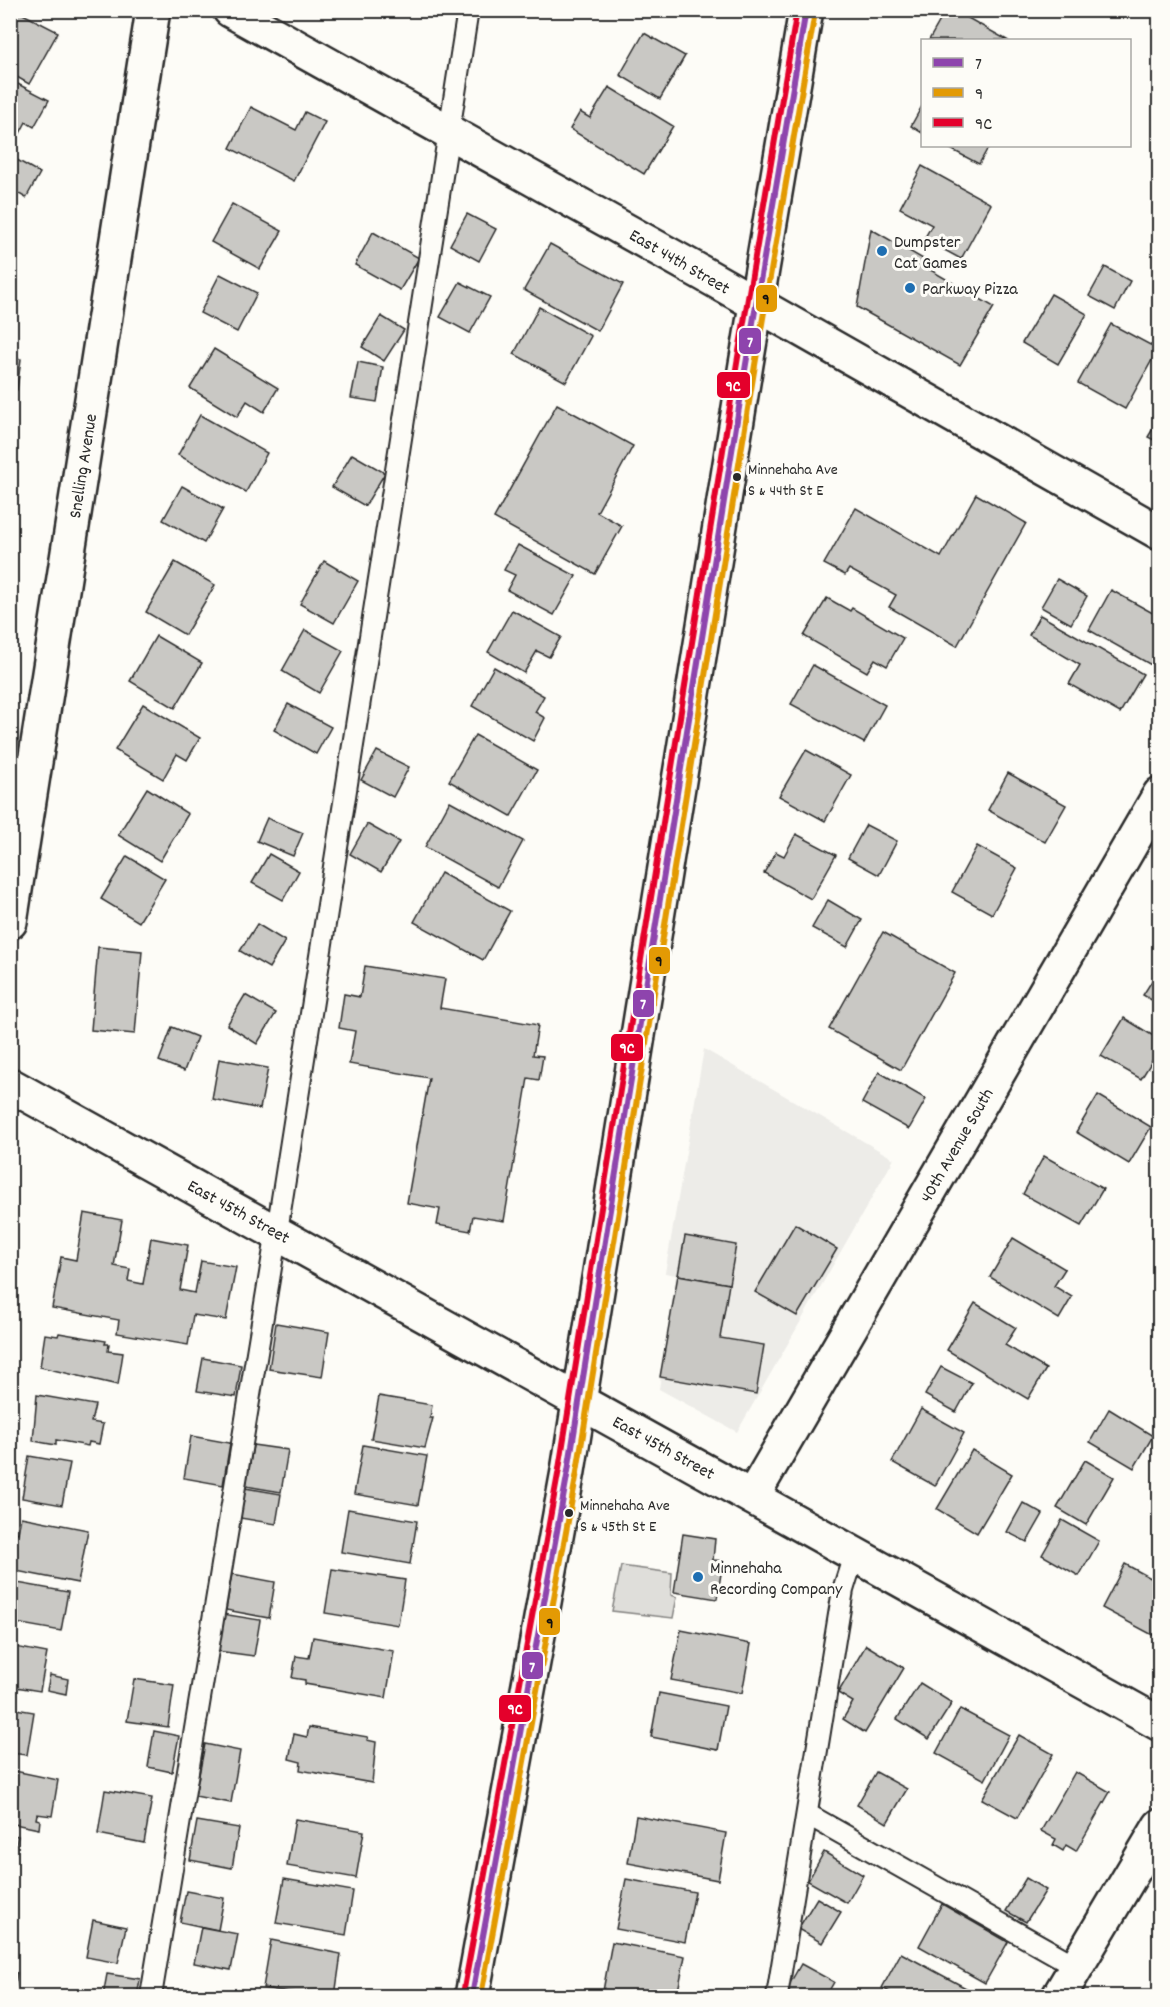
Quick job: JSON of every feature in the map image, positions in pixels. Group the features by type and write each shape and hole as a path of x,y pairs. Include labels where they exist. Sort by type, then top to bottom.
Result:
{"street":[{"name":"Snelling Avenue","path":"10,922 153,10"},
{"name":"East 44th Street","path":"230,10 449,130 1160,533"},
{"path":"472,1996 579,1400 806,10"},
{"name":"40th Avenue South","path":"752,1497 1160,794"},
{"name":"East 45th Street","path":"10,1085 277,1231 1160,1724"},
{"path":"1059,1996 1160,1826"}],"lane":[{"path":"151,1996 277,1231 468,10"},
{"path":"777,1996 843,1590 854,1555"},
{"path":"807,1814 1076,1966"}],"shaded area":[{"path":"704,1049 894,1159 737,1432 659,1389 676,1275 665,1273"},
{"path":"621,1566 672,1573 671,1595 677,1597 673,1618 612,1611"}],"building":[{"path":"15,10 58,32 29,84 10,73 10,19"},
{"path":"946,10 954,10 1005,39 930,39"},
{"path":"644,33 685,56 660,99 620,75"},
{"path":"10,80 49,100 34,127 26,122 18,137 10,133"},
{"path":"609,87 673,126 644,174 570,129 580,112 590,118"},
{"path":"251,107 296,130 305,112 325,122 294,181 230,148"},
{"path":"921,108 921,132 911,126"},
{"path":"947,147 988,147 979,164"},
{"path":"10,156 40,173 26,198 16,192 10,202"},
{"path":"922,166 991,204 961,259 924,239 932,225 900,208"},
{"path":"232,204 282,231 260,269 211,242"},
{"path":"467,214 496,229 479,261 450,245"},
{"name":"Parkway Pizza","path":"871,229 930,263 927,268 994,307 960,365 857,307"},
{"path":"373,232 419,258 400,290 355,265"},
{"path":"550,244 623,284 598,331 524,290"},
{"path":"1105,267 1130,281 1115,310 1089,296"},
{"path":"220,274 257,293 237,332 200,313"},
{"path":"460,282 490,297 470,333 440,317"},
{"path":"1051,294 1087,314 1058,364 1022,343"},
{"path":"539,307 591,336 566,382 514,354"},
{"path":"381,316 404,330 384,361 362,347"},
{"path":"1111,324 1158,349 1125,409 1078,383"},
{"path":"214,349 278,388 264,412 247,401 237,417 190,388"},
{"path":"10,357 21,359 17,390 10,389"},
{"path":"358,362 383,367 377,402 351,398"},
{"path":"557,404 633,446 597,512 622,526 595,574 494,518"},
{"path":"200,415 267,453 246,492 178,455"},
{"path":"1160,417 1160,443 1148,437"},
{"path":"352,454 385,473 365,506 332,487"},
{"path":"182,486 223,509 204,543 163,520"},
{"path":"976,494 1026,523 957,646 889,607 896,595 849,569 845,575 824,564 856,508 941,557"},
{"path":"518,545 576,576 554,615 507,590 515,575 504,570"},
{"path":"324,561 358,581 334,623 300,604"},
{"path":"175,562 215,585 185,635 146,612"},
{"path":"1057,579 1087,596 1071,624 1041,607"},
{"path":"1111,590 1160,617 1160,656 1153,666 1089,630"},
{"path":"827,598 850,611 852,608 903,638 887,666 875,659 867,672 804,636"},
{"path":"512,610 561,637 549,657 537,651 524,673 488,652"},
{"path":"1040,615 1143,674 1120,713 1069,684 1080,665 1029,635"},
{"path":"305,630 343,651 319,693 282,671"},
{"path":"156,636 202,663 175,708 130,681"},
{"path":"813,665 885,705 864,743 791,704"},
{"path":"494,667 544,696 535,712 545,718 533,741 472,706"},
{"path":"143,704 200,738 187,760 177,754 163,779 115,750"},
{"path":"288,704 331,727 316,754 274,730"},
{"path":"475,735 537,770 511,816 449,781"},
{"path":"806,750 851,775 825,821 779,796"},
{"path":"377,751 409,767 393,797 361,780"},
{"path":"1008,773 1066,805 1045,842 988,810"},
{"path":"147,788 188,814 160,861 118,835"},
{"path":"450,801 523,841 498,887 425,847"},
{"path":"267,818 303,833 293,856 257,841"},
{"path":"367,824 399,842 381,872 350,854"},
{"path":"866,825 897,841 879,875 848,858"},
{"path":"796,834 836,855 811,899 764,873 776,852 784,856"},
{"path":"977,846 1017,868 992,914 952,892"},
{"path":"269,854 299,871 283,900 252,883"},
{"path":"127,856 165,879 139,922 101,899"},
{"path":"441,873 510,911 483,960 414,922"},
{"path":"828,900 862,920 847,947 812,928"},
{"path":"257,924 285,941 269,968 240,951"},
{"path":"883,932 955,973 901,1070 829,1029"},
{"path":"98,947 142,951 135,1034 91,1030"},
{"path":"365,966 445,979 440,1008 538,1025 533,1055 543,1056 539,1080 528,1078 504,1221 473,1216 470,1231 437,1225 440,1209 407,1203 429,1078 349,1064 355,1031 339,1028 344,994 360,997"},
{"path":"1160,968 1160,1005 1143,995"},
{"path":"245,995 276,1013 257,1044 227,1025"},
{"path":"1124,1018 1160,1040 1160,1048 1141,1079 1101,1056"},
{"path":"172,1027 197,1037 184,1071 159,1061"},
{"path":"219,1059 268,1068 260,1109 212,1099"},
{"path":"879,1072 926,1099 909,1129 862,1103"},
{"path":"1098,1095 1151,1127 1129,1164 1076,1132"},
{"path":"1044,1156 1103,1189 1081,1226 1023,1194"},
{"path":"84,1213 122,1220 114,1266 130,1269 128,1281 143,1284 151,1238 188,1245 180,1290 195,1293 201,1261 236,1267 226,1320 193,1315 188,1345 117,1333 119,1320 52,1308 61,1257 76,1260"},
{"path":"795,1224 837,1249 797,1316 755,1292"},
{"path":"685,1236 736,1245 729,1284 678,1275"},
{"path":"1013,1238 1065,1269 1054,1286 1072,1297 1059,1319 990,1277"},
{"path":"678,1275 729,1284 720,1338 764,1345 756,1394 660,1377"},
{"path":"975,1303 1016,1328 1005,1345 1046,1369 1028,1399 947,1350"},
{"path":"276,1323 329,1332 322,1377 269,1369"},
{"path":"59,1333 106,1341 105,1344 109,1344 108,1351 123,1353 118,1385 40,1367 45,1334 58,1336"},
{"path":"203,1358 241,1365 236,1397 197,1391"},
{"path":"941,1367 972,1383 956,1412 925,1395"},
{"path":"37,1395 95,1405 91,1422 103,1424 99,1444 89,1442 88,1446 56,1440 56,1445 33,1441"},
{"path":"379,1396 432,1405 430,1418 433,1418 425,1448 371,1439"},
{"path":"921,1409 964,1433 935,1486 892,1462"},
{"path":"1109,1409 1153,1436 1134,1468 1090,1442"},
{"path":"191,1436 230,1443 223,1485 184,1478"},
{"path":"253,1445 288,1450 281,1492 246,1486"},
{"path":"363,1445 427,1456 418,1505 354,1494"},
{"path":"972,1450 1012,1474 977,1533 937,1509"},
{"path":"29,1456 70,1463 62,1505 22,1498"},
{"path":"1085,1460 1114,1477 1086,1525 1057,1508"},
{"path":"245,1488 281,1494 276,1524 240,1518"},
{"path":"1023,1503 1043,1514 1027,1542 1007,1532"},
{"path":"348,1509 417,1521 410,1564 341,1552"},
{"path":"21,1517 88,1530 78,1583 11,1570 14,1555 10,1554 10,1537 12,1532 18,1533"},
{"path":"1062,1520 1099,1541 1079,1576 1042,1555"},
{"name":"Minnehaha Recording Company","path":"683,1534 715,1539 713,1560 723,1561 717,1599 674,1592"},
{"path":"1125,1564 1160,1583 1160,1639 1102,1608"},
{"path":"332,1569 405,1580 398,1625 325,1613"},
{"path":"232,1574 275,1582 269,1618 226,1610"},
{"path":"12,1582 68,1592 61,1631 10,1622"},
{"path":"222,1614 260,1620 254,1656 217,1651"},
{"path":"681,1630 751,1644 742,1693 671,1680"},
{"path":"313,1637 394,1651 386,1698 305,1684 305,1680 292,1678 296,1656 309,1658"},
{"path":"866,1645 904,1668 865,1733 843,1719 853,1702 838,1693"},
{"path":"10,1646 47,1653 40,1691 10,1686"},
{"path":"50,1675 68,1679 66,1694 47,1690"},
{"path":"134,1679 174,1685 168,1727 127,1721"},
{"path":"920,1683 952,1703 929,1739 897,1719"},
{"path":"659,1693 726,1706 718,1750 651,1737"},
{"path":"10,1708 34,1712 27,1755 10,1753"},
{"path":"960,1709 1009,1735 985,1780 936,1753"},
{"path":"309,1727 368,1737 367,1740 376,1742 372,1783 300,1770 301,1762 289,1759 294,1734 307,1737"},
{"path":"154,1731 179,1736 172,1772 148,1767"},
{"path":"1019,1735 1053,1754 1017,1818 982,1799"},
{"path":"205,1744 240,1751 231,1803 195,1796"},
{"path":"10,1770 58,1780 52,1816 37,1814 36,1819 40,1820 39,1829 14,1824 15,1817 10,1816"},
{"path":"876,1772 907,1789 887,1823 857,1805"},
{"path":"1075,1772 1110,1792 1076,1851 1066,1845 1063,1851 1053,1845 1056,1839 1041,1831"},
{"path":"105,1790 152,1798 144,1843 98,1834"},
{"path":"636,1816 726,1833 718,1880 628,1863"},
{"path":"295,1819 364,1831 356,1878 287,1866"},
{"path":"197,1821 239,1828 232,1868 190,1860"},
{"path":"10,1834 18,1836 10,1876"},
{"path":"824,1852 863,1875 847,1903 808,1881"},
{"path":"1026,1878 1046,1890 1026,1922 1006,1911"},
{"path":"284,1879 353,1891 346,1935 276,1923"},
{"path":"626,1879 695,1892 685,1942 616,1929"},
{"path":"186,1891 224,1898 218,1930 180,1922"},
{"path":"817,1898 841,1912 822,1943 798,1929"},
{"path":"942,1904 1008,1942 985,1983 919,1946"},
{"path":"93,1920 126,1927 118,1963 86,1957"},
{"path":"201,1927 238,1934 231,1970 194,1963"},
{"path":"271,1940 341,1954 335,1996 316,1996 263,1988"},
{"path":"612,1942 685,1956 677,1996 631,1996 603,1991"},
{"path":"901,1953 977,1994 975,1996 897,1996 882,1988"},
{"path":"801,1964 834,1982 826,1996 795,1996 785,1992"},
{"path":"10,1972 17,1973 13,1996 10,1996"},
{"path":"107,1974 140,1979 137,1996 103,1996"},
{"path":"162,1989 184,1993 184,1996 161,1996"}],"transit line":[{"name":"9C","path":"463,1994 559,1469 737,363 797,10"},
{"name":"7","path":"472,1996 568,1471 746,364 806,10"},
{"name":"9","path":"481,1996 577,1472 755,365 815,12"}],"place":[{"name":"Dumpster Cat Games","path":"882,251"},
{"name":"Parkway Pizza","path":"910,288"},
{"name":"Minnehaha Ave S & 44th St E","path":"737,477"},
{"name":"Minnehaha Ave S & 45th St E","path":"569,1513"},
{"name":"Minnehaha Recording Company","path":"698,1577"}]}
